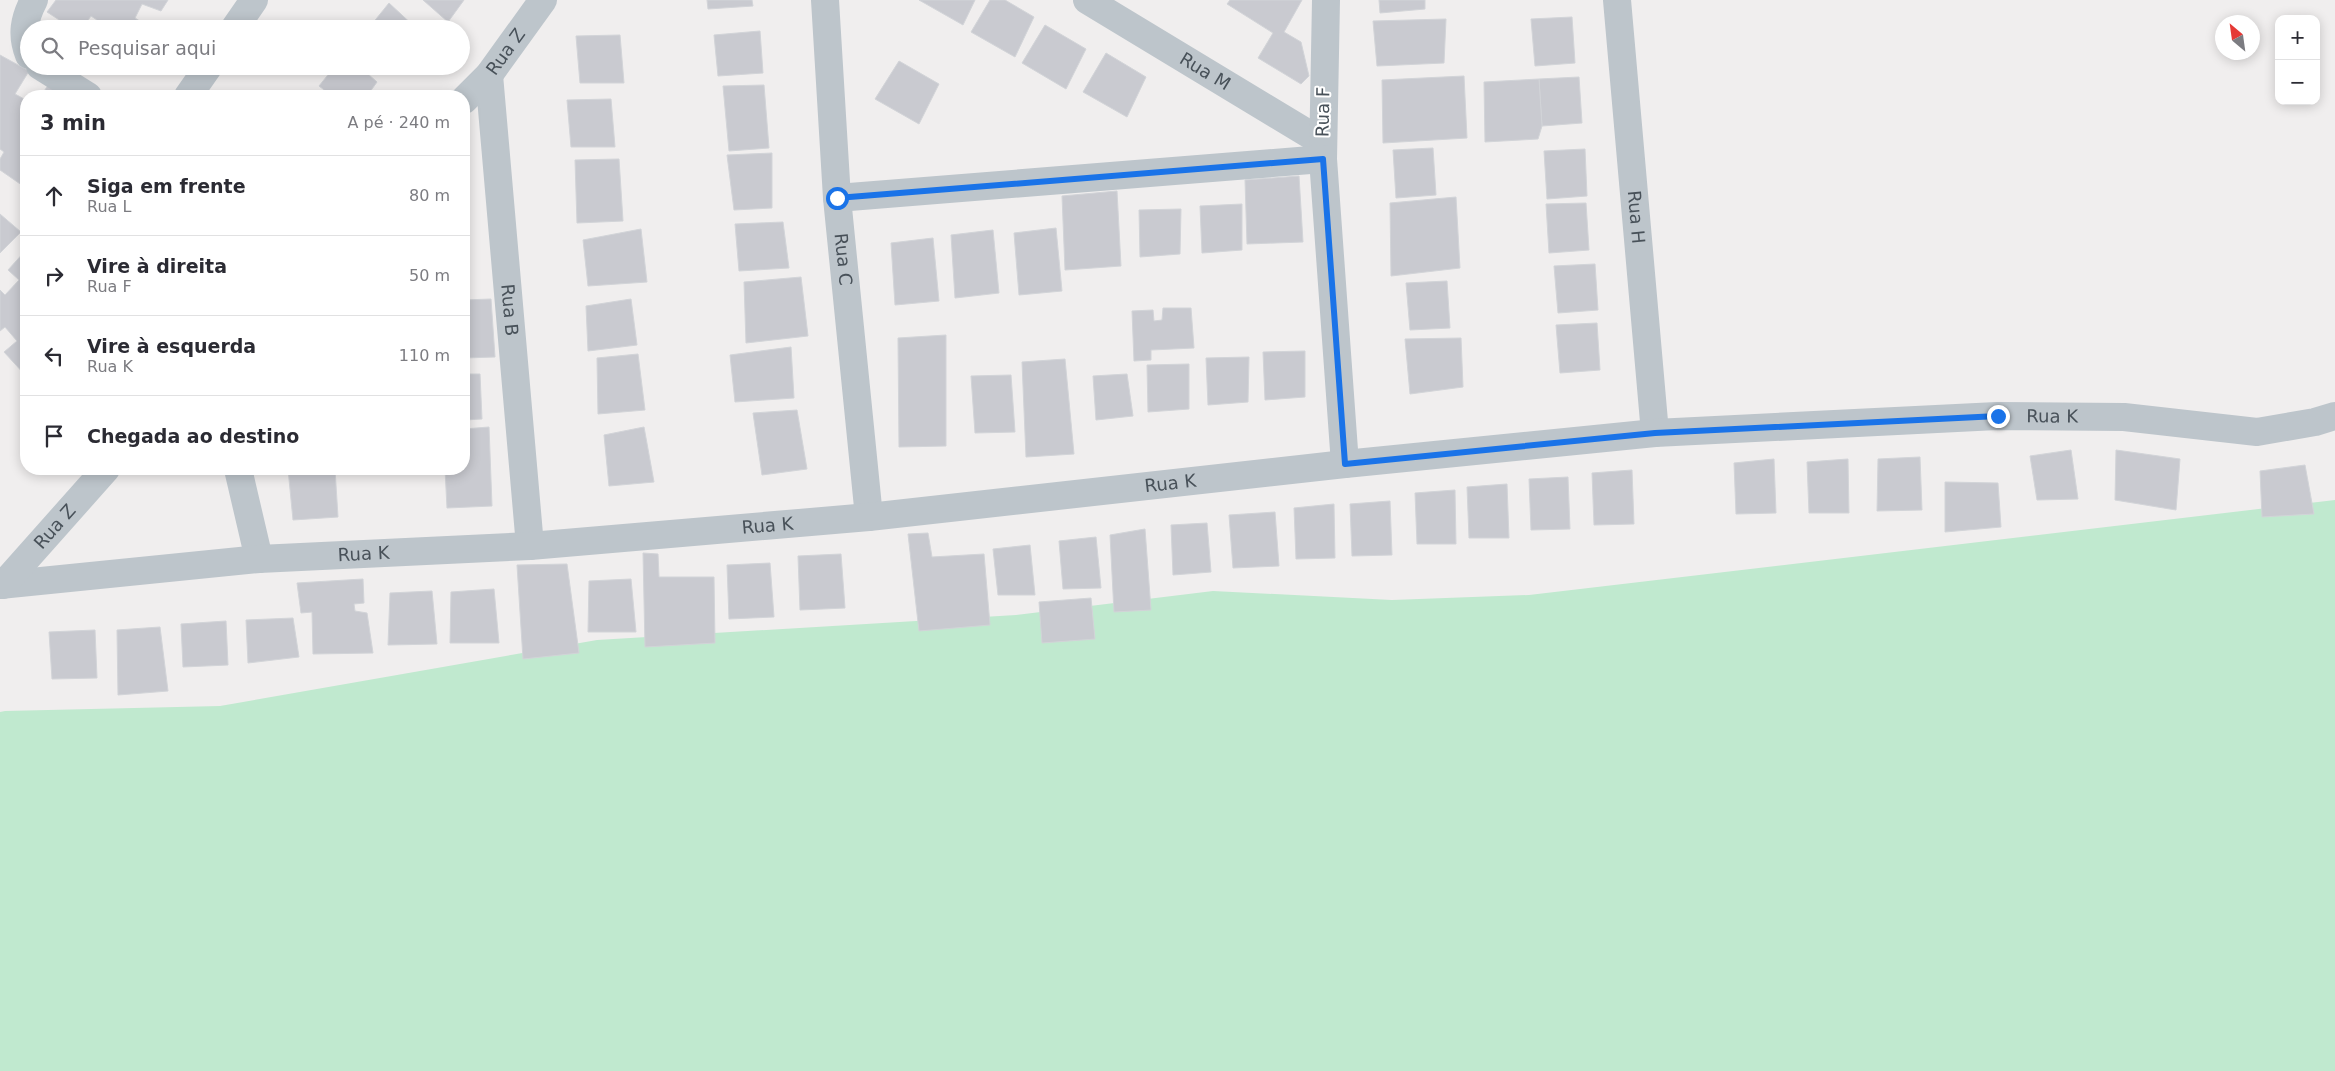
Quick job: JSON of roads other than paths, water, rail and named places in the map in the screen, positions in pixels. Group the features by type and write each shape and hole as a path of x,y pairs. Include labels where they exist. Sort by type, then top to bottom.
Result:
{"street":[{"path":"26,20 34,0"},
{"path":"240,20 254,0"},
{"name":"Rua Z","path":"470,94 490,75 543,0"},
{"name":"Rua C","path":"826,0 837,198 869,517"},
{"name":"Rua M","path":"1087,0 1323,151"},
{"name":"Rua F","path":"1326,0 1323,151 1345,464"},
{"name":"Rua H","path":"1617,0 1655,433"},
{"path":"54,75 78,90"},
{"path":"192,90 203,75"},
{"name":"Rua B","path":"490,75 530,546"},
{"path":"837,198 1323,151"},
{"name":"Rua K","path":"2,585 260,558 530,546 869,517 1345,464 1655,433 1998,416 2124,417 2257,432 2315,422 2335,416"},
{"name":"Rua Z","path":"2,585 101,475"},
{"path":"239,475 260,558"}]}
